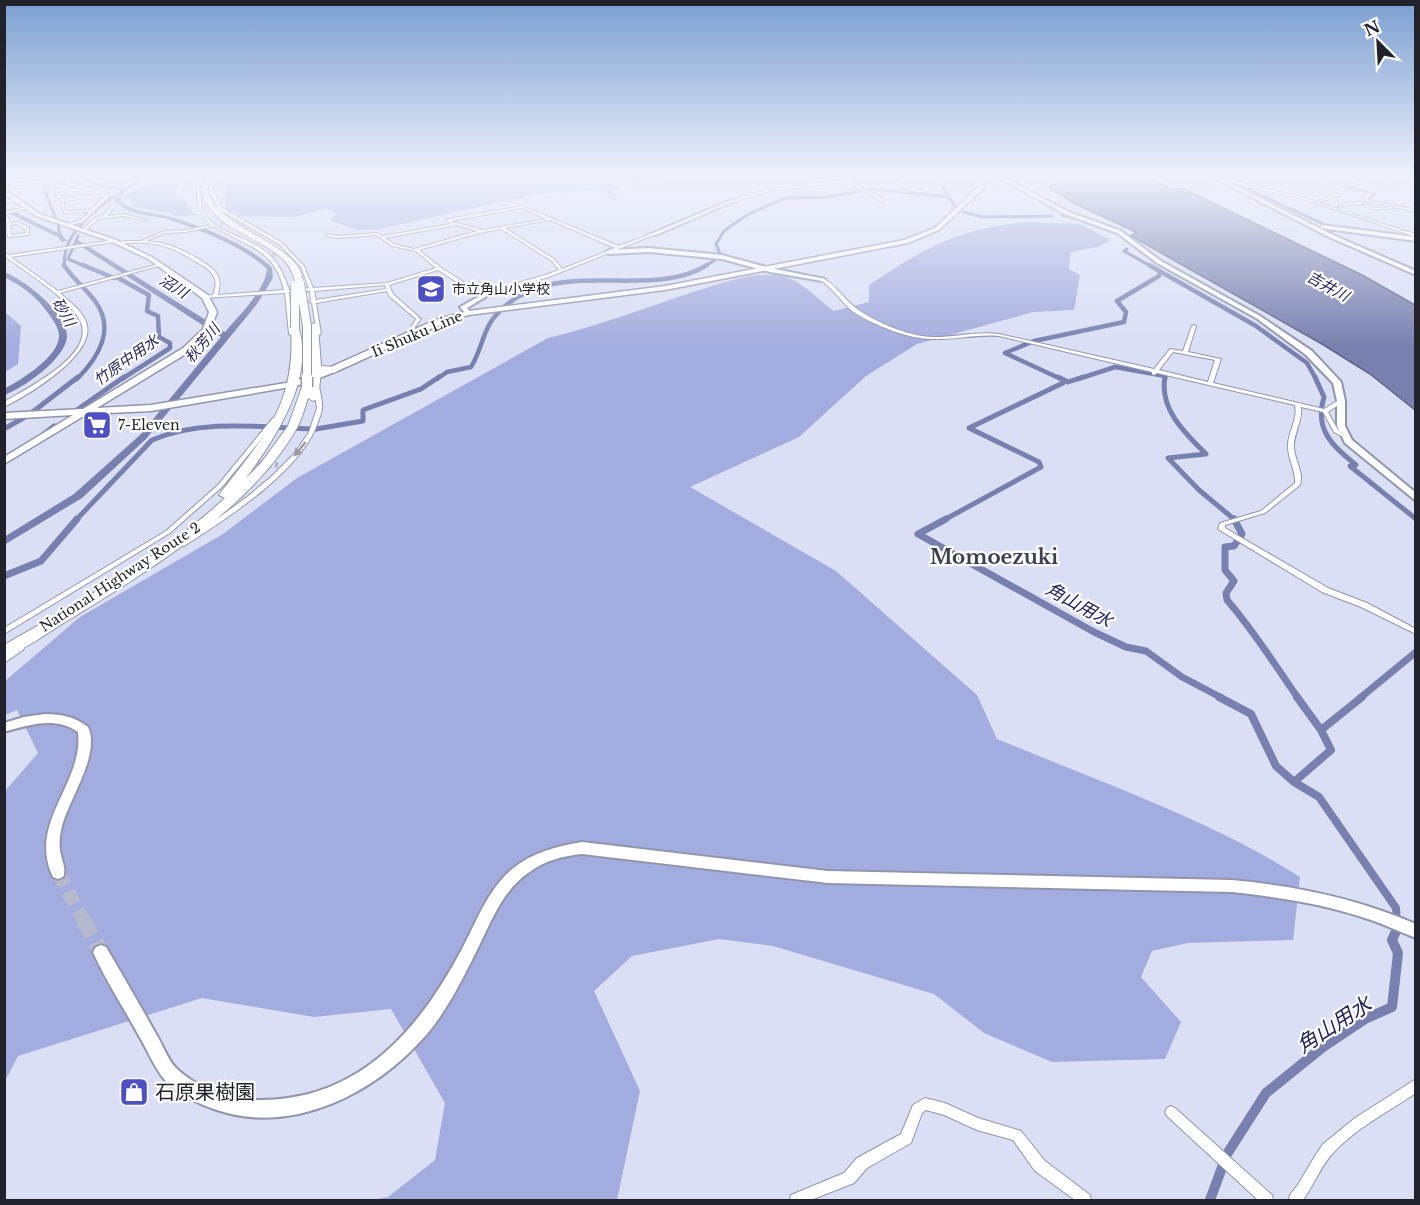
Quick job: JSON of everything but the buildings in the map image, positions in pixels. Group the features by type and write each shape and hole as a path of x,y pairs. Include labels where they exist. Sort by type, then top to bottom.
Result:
{"highway":[{"path":"248,233 274,249 293,266 290,269 309,303 316,322 313,379 334,370"},
{"path":"172,546 234,485 256,458 284,406 293,384 297,355 293,325 298,282"},
{"name":"National Highway Route 2","path":"4,652 172,546 252,481 296,428 313,379 307,326 298,282"}],"main road":[{"path":"4,461 186,350 209,326 213,312 205,297 160,265 116,242 92,233"},
{"name":"Ii Shuku Line","path":"334,370 438,322 468,312 510,305 645,291 765,269 930,233"},
{"path":"4,416 81,414 163,406 313,379"}],"street":[{"path":"9,233 9,236 28,233"},
{"path":"139,243 161,233"},
{"path":"231,233 270,256 278,266 286,290 293,325 316,322 311,288 303,267 286,253 280,243 260,233"},
{"path":"383,237 403,233"},
{"path":"417,250 473,233"},
{"path":"509,233 553,260 561,270"},
{"path":"584,233 619,248"},
{"path":"1121,233 1159,262 1270,325 1328,370 1337,382 1341,401 1343,435"},
{"path":"1328,233 1416,273"},
{"path":"1392,233 1414,235"},
{"path":"327,235 346,237 377,234 393,245 417,250 439,268 485,294"},
{"path":"468,312 463,307 485,294 561,270 654,234"},
{"path":"5,255 116,242 168,246 210,267 218,280 215,296"},
{"path":"609,252 649,250 722,257 765,269 822,279 832,285 859,313 914,334 933,338 981,333 999,335 1325,411 1341,401"},
{"path":"4,405 58,368 81,345 85,325 81,316 56,293 5,255"},
{"path":"56,293 160,265"},
{"path":"288,304 387,287 439,268"},
{"path":"205,297 311,288 387,287 418,319 413,327 413,334"},
{"path":"1185,353 1194,326"},
{"path":"297,355 315,348"},
{"path":"1154,372 1172,350 1218,359 1210,384"},
{"path":"4,660 200,533 254,495 316,424 319,417 318,391 313,379"},
{"path":"1298,404 1300,410 1291,449 1299,479 1298,484 1263,512 1222,524 1221,529 1333,594 1364,605 1416,632"},
{"path":"1325,411 1335,431 1343,435 1354,449 1416,498"},
{"path":"4,632 168,532 209,497 243,463 270,429"},
{"path":"4,728 49,718 70,721 84,730 87,747 59,811 54,834 53,857 58,873"},
{"path":"100,952 170,1074 180,1084 212,1104 233,1109 254,1110 298,1106 327,1097 352,1086 386,1062 422,1028 438,1005 499,892 512,875 535,860 562,850 582,848 828,877 1232,886 1326,898 1413,930"},
{"path":"1295,1200 1307,1185 1327,1150 1365,1118 1416,1085"},
{"path":"796,1200 849,1178 862,1163 906,1138 917,1109 925,1104 945,1109 977,1124 1017,1135 1040,1166 1085,1200"},
{"path":"1171,1112 1267,1200"}],"shaded area":[{"path":"1098,233 1111,240 1098,247 1071,252 1069,269 1080,275 1074,310 1033,312 917,344 866,376 799,437 690,487 836,571 977,695 997,739 1191,819 1265,856 1300,877 1293,940 1188,943 1152,951 1141,977 1181,1022 1165,1059 1052,1062 984,1033 934,994 773,946 719,939 632,956 594,991 640,1091 617,1200 370,1200 388,1197 435,1160 445,1103 391,1009 314,1017 202,998 18,1056 5,1081 5,791 38,753 17,710 5,715 5,681 80,617 223,534 297,478 548,338 696,291 760,275 781,276 795,281 834,311 869,302 869,285 926,250 962,235"},
{"path":"5,312 21,326 18,364 5,372"}],"water":[{"name":"吉井川","path":"1134,233 1276,233 1362,275 1415,305 1415,410 1370,374 1322,344 1131,236"}],"waterway":[{"name":"沼川","path":"54,233 64,241"},
{"path":"65,266 65,253 75,233"},
{"name":"秋芳川","path":"4,542 78,496 143,437 254,302 270,278 270,269 264,263 208,233"},
{"path":"704,267 721,256 716,244 723,233"},
{"name":"竹原中用水","path":"78,236 68,259 87,267"},
{"name":"沼川","path":"76,241 226,336"},
{"name":"角山用水","path":"1127,249 1124,251 1152,267"},
{"name":"竹原中用水","path":"83,265 114,278"},
{"path":"437,379 447,372 471,367 492,320 519,296 545,286 572,281 657,280 684,275 707,265"},
{"name":"角山用水","path":"1149,265 1160,271"},
{"path":"65,266 95,301 104,322 102,343 92,362 77,379"},
{"path":"1061,379 1005,353 1034,341 1124,322 1126,312 1117,301 1159,276 1160,271"},
{"name":"角山用水","path":"1160,271 1256,326 1307,363 1316,378"},
{"name":"砂川","path":"4,274 24,285 42,300 62,330 63,336 56,353 49,361 4,393"},
{"name":"竹原中用水","path":"118,278 149,295 147,311 158,316 159,337 170,343 170,348 122,379"},
{"path":"1078,379 1115,367 1165,377"},
{"path":"30,414 78,377"},
{"name":"竹原中用水","path":"74,412 124,377"},
{"path":"316,429 363,421 363,410 421,389 439,377"},
{"path":"1058,377 1068,382 1083,377"},
{"path":"1165,377 1166,400 1175,420 1206,454 1168,458 1199,490 1234,519"},
{"name":"角山用水","path":"1316,378 1324,397 1321,419 1327,436 1339,451 1356,465 1350,466 1416,519"},
{"name":"角山用水","path":"944,520 1041,467 1039,462 969,428 1063,383 1063,380"},
{"path":"4,429 25,417"},
{"name":"竹原中用水","path":"40,437 54,426"},
{"path":"76,520 152,440 171,433 210,427 251,426 311,429"},
{"path":"4,576 41,561 77,519"},
{"name":"角山用水","path":"946,519 918,534 1094,632 1126,647 1146,651 1182,677 1222,698"},
{"path":"1234,519 1242,534 1234,546 1225,547 1225,570 1234,581 1226,593 1227,600 1298,698"},
{"name":"角山用水","path":"1360,698 1416,652"},
{"name":"角山用水","path":"1219,697 1251,714 1276,766 1294,782"},
{"path":"1297,697 1321,730"},
{"name":"角山用水","path":"1321,730 1362,697"},
{"name":"角山用水","path":"1294,782 1331,750 1321,730"},
{"name":"角山用水","path":"1294,782 1319,797 1396,908 1397,923"},
{"name":"角山用水","path":"1210,1200 1227,1154 1266,1093 1323,1047 1365,1019 1392,1007 1398,953 1392,940 1397,923"}],"tunnel":[{"path":"272,255 284,253"},
{"path":"248,463 278,465"},
{"path":"58,873 85,923"},
{"path":"84,921 101,952"}],"place":[{"name":"市立角山小学校","path":"431,289"},
{"name":"7-Eleven","path":"97,425"},
{"name":"石原果樹園","path":"134,1092"}],"district":[{"name":"Momoezuki","path":"994,557"}]}
